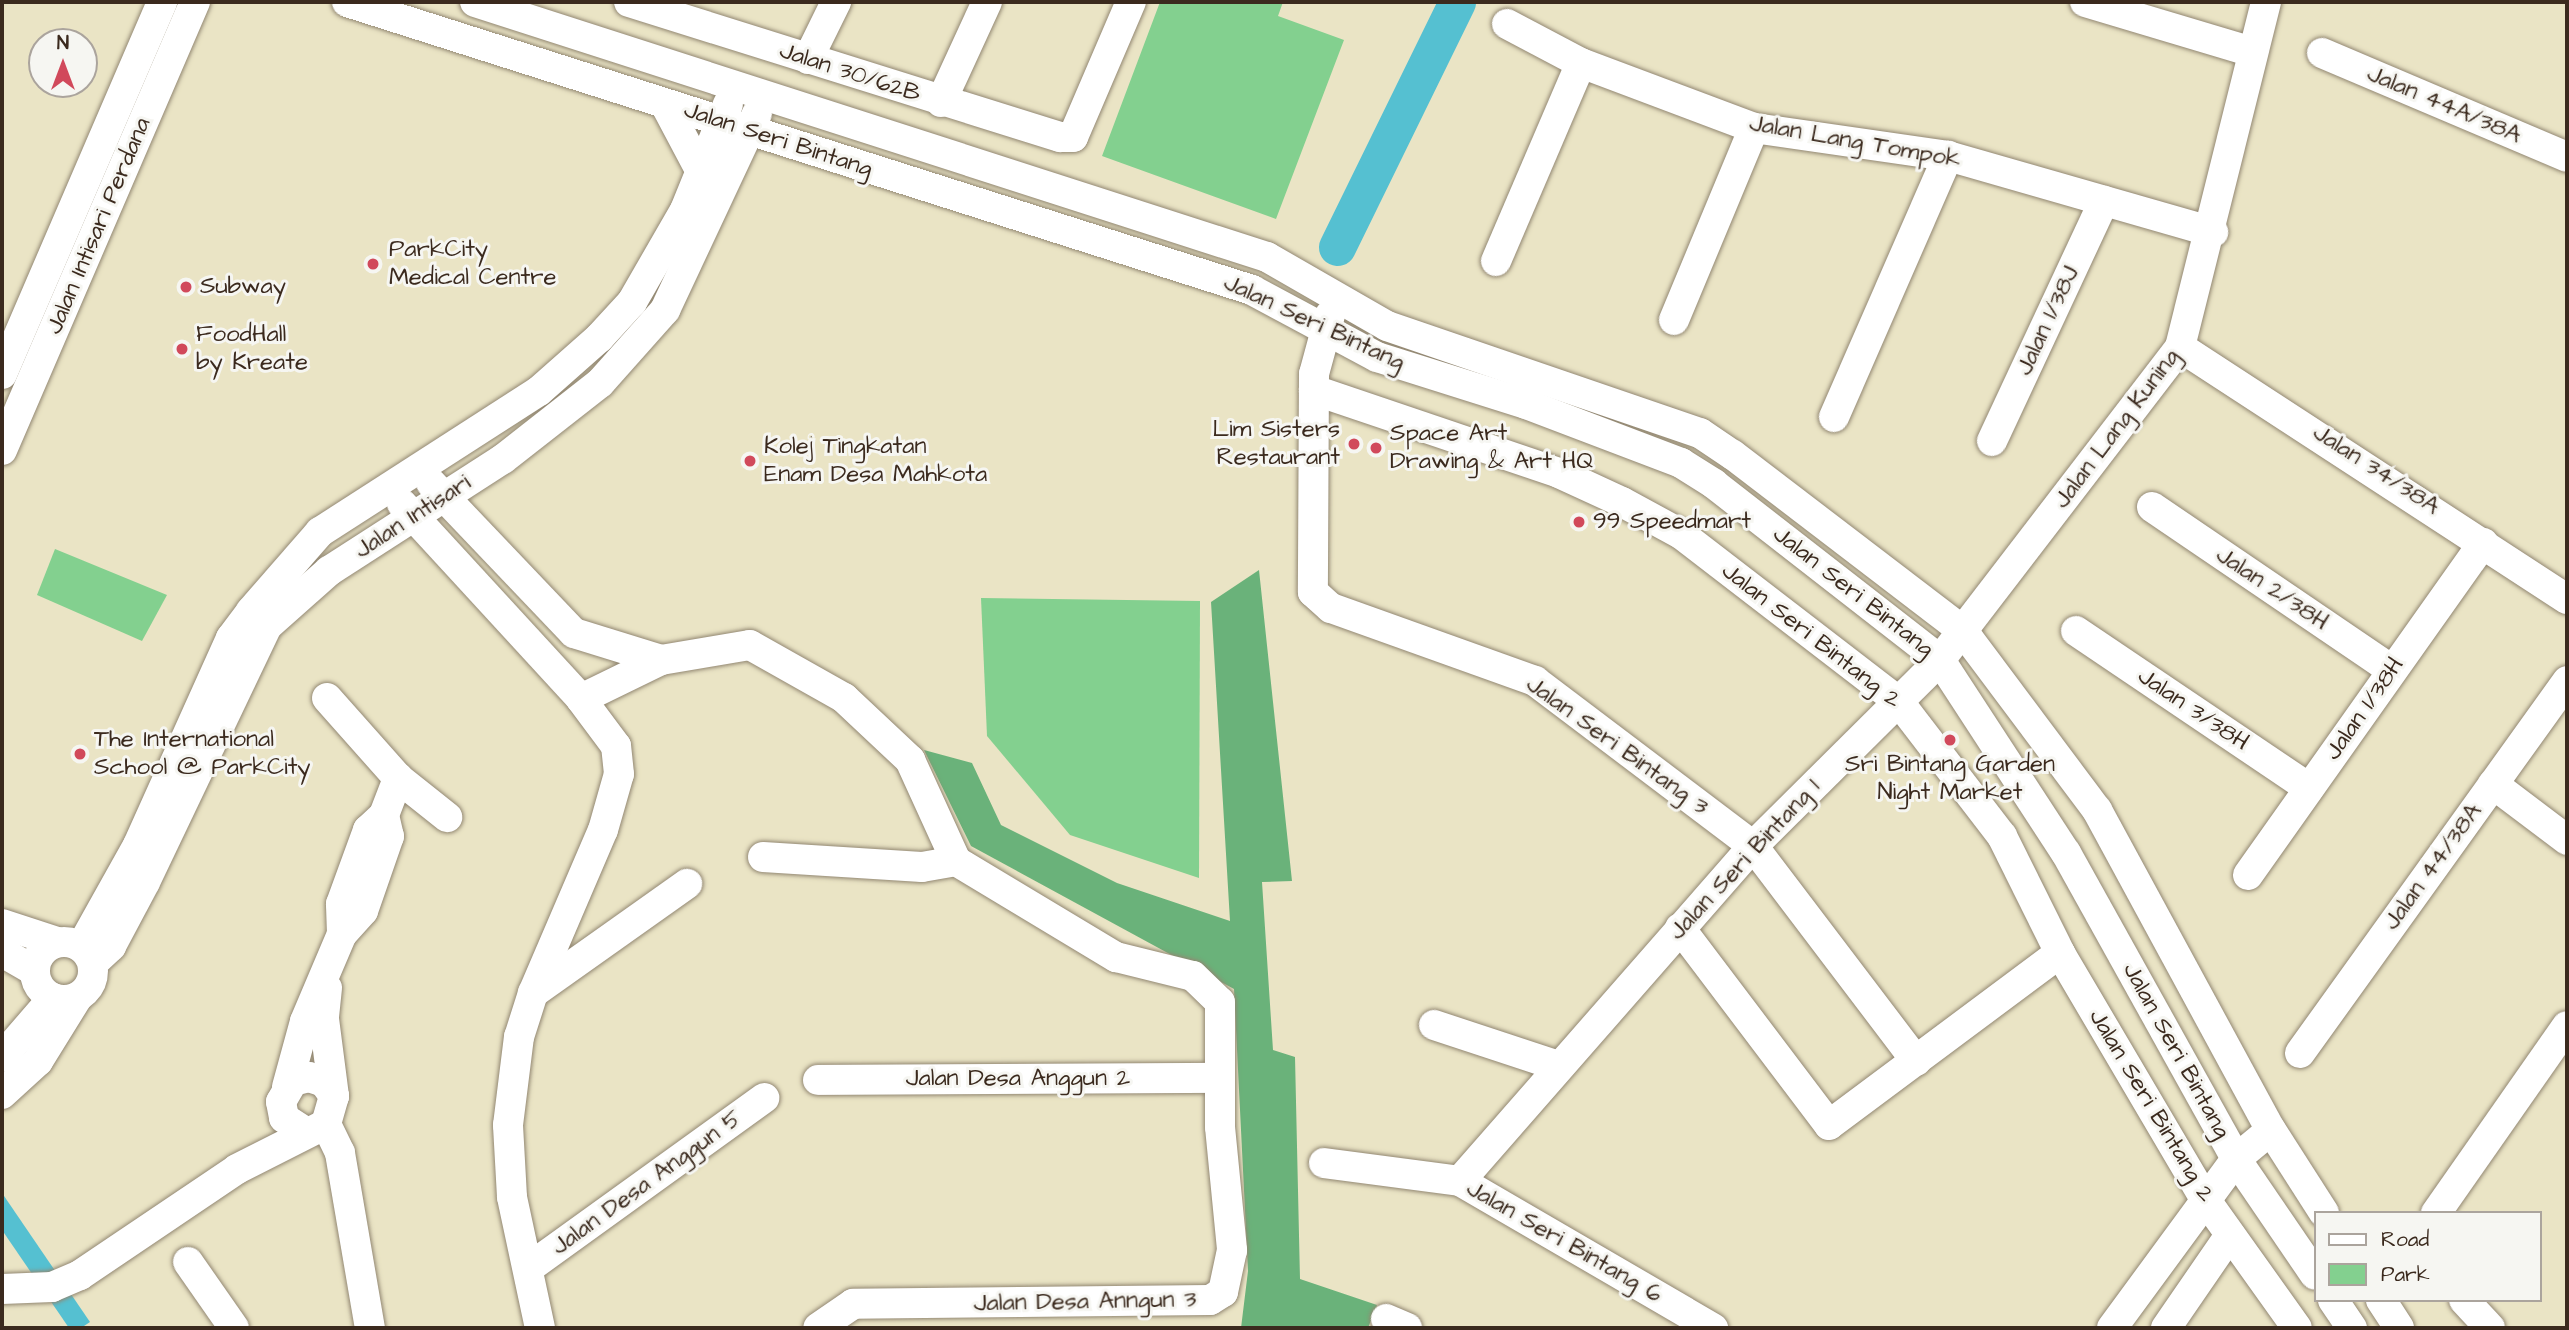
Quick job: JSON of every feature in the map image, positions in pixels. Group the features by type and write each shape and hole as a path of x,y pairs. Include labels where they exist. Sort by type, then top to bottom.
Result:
{"street":[{"path":"140,2 148,35"},
{"name":"Jalan Intisari Perdana","path":"2,374 162,2"},
{"path":"190,15 218,2"},
{"name":"Jalan Seri Bintang","path":"347,2 1252,289 1328,334 1681,463 1940,660 2066,853 2236,1159 2314,1274"},
{"name":"Jalan Seri Bintang","path":"475,2 1267,257 1387,326 1700,433 1963,631 2097,810 2271,1130 2323,1211"},
{"name":"Jalan 30/62B","path":"629,2 681,9 808,59 1047,136 1073,137 1131,2"},
{"path":"808,59 836,2"},
{"path":"941,102 986,2"},
{"path":"2085,2 2253,52"},
{"name":"Jalan Lang Kuning","path":"1940,660 2180,347 2213,232 2266,2"},
{"name":"Jalan Intisari Perdana","path":"2,450 190,15"},
{"name":"Jalan Lang Tompok","path":"1507,24 1581,63 1754,128 1948,156 2213,232"},
{"name":"Jalan 44A/38A","path":"2322,53 2567,157"},
{"path":"1496,261 1581,63"},
{"name":"Jalan Intisari","path":"77,951 111,946 145,882 267,626 329,571 414,518 560,418 645,336 704,236 730,174 736,126 735,86"},
{"name":"Jalan Intisari","path":"77,951 138,845 231,638 312,541 416,467 539,391 598,338 637,293 701,172 764,95"},
{"path":"665,104 701,172"},
{"path":"1674,320 1754,128"},
{"path":"730,174 799,147"},
{"path":"1834,417 1948,156"},
{"name":"Jalan 1/38J","path":"1992,441 2104,201"},
{"path":"1296,275 1327,306 1328,334"},
{"name":"Jalan Seri Bintang 3","path":"1328,334 1314,390 1311,508 1313,592 1331,608 1535,681 1753,846 1916,1060"},
{"name":"Jalan 34/38A","path":"2180,347 2567,599"},
{"name":"Jalan Seri Bintang 2","path":"1314,390 1559,473 1681,534 1899,702 2002,836 2060,953 2205,1199 2297,1328"},
{"path":"416,467 514,575 574,633 662,660"},
{"path":"387,487 487,600 582,699 616,746 619,774 603,830 533,993 519,1037 509,1125 514,1210 530,1267 540,1328"},
{"name":"Jalan 2/38H","path":"2152,507 2392,670"},
{"name":"Jalan 1/38H","path":"2248,875 2483,543"},
{"path":"487,600 514,575"},
{"name":"Jalan 3/38H","path":"2076,631 2309,789"},
{"path":"582,699 662,660 750,645 844,698 910,761 956,861 922,867 763,857"},
{"name":"Jalan Seri Bintang 1","path":"1460,1181 1556,1065 1753,846 1940,660"},
{"name":"Jalan 44/38A","path":"2300,1053 2567,681"},
{"path":"327,698 398,778 447,817"},
{"path":"2,1289 52,1287 80,1275 237,1169 265,1136 284,1094 305,1021 329,970 342,934 363,911 389,836 384,815 398,778"},
{"path":"2493,784 2567,840"},
{"name":"Jalan Desa Anngun 3","path":"818,1328 853,1304 1210,1300 1231,1277 1232,1250 1219,1078 1220,1002 1194,976 1116,957 956,861"},
{"path":"533,993 687,884"},
{"path":"2,923 77,951 91,983 65,998 2,1057"},
{"path":"1680,928 1829,1125 2060,953"},
{"path":"35,971 41,953 77,951"},
{"path":"2,952 35,971 65,998"},
{"path":"329,970 324,1019 321,1117 340,1153 370,1328"},
{"path":"2,1094 38,1061 65,998"},
{"path":"1434,1025 1556,1065"},
{"path":"2437,1211 2567,1026"},
{"path":"237,1169 252,1167 321,1117 324,1082 309,1077 284,1094"},
{"name":"Jalan Desa Anggun 2","path":"818,1080 1219,1078"},
{"path":"284,1094 284,1118 321,1117"},
{"name":"Jalan Desa Anggun 5","path":"530,1267 764,1098"},
{"path":"2112,1328 2236,1159 2271,1130"},
{"name":"Jalan Seri Bintang 6","path":"1324,1163 1460,1181 1713,1328"},
{"path":"2166,1328 2230,1235"},
{"path":"188,1262 233,1328"},
{"path":"2334,1302 2352,1328"},
{"path":"2382,1302 2399,1328"},
{"path":"2466,1302 2490,1328"}],"green space":[{"path":"1160,2 1283,2 1278,16 1344,40 1276,219 1102,156"},
{"path":"55,549 167,595 142,641 37,595"},
{"path":"1259,570 1292,881 1262,882 1273,1050 1295,1057 1300,1279 1377,1305 1368,1328 1241,1328 1248,1271 1234,989 971,846 924,750 972,763 1001,825 1117,883 1230,921 1211,602"},
{"path":"981,598 1200,601 1199,878 1070,835 987,736"}],"water":[{"path":"2,1193 90,1322 81,1328 69,1328 2,1230"}],"waterway":[{"path":"1337,247 1457,2"}],"place":[{"name":"ParkCity Medical Centre","path":"373,264"},
{"name":"Subway","path":"186,287"},
{"name":"FoodHall by Kreate","path":"182,349"},
{"name":"Lim Sisters Restaurant","path":"1354,444"},
{"name":"Space Art Drawing & Art HQ","path":"1376,448"},
{"name":"Kolej Tingkatan Enam Desa Mahkota","path":"750,461"},
{"name":"99 Speedmart","path":"1579,522"},
{"name":"Sri Bintang Garden Night Market","path":"1950,740"},
{"name":"The International School @ ParkCity","path":"80,754"}]}
